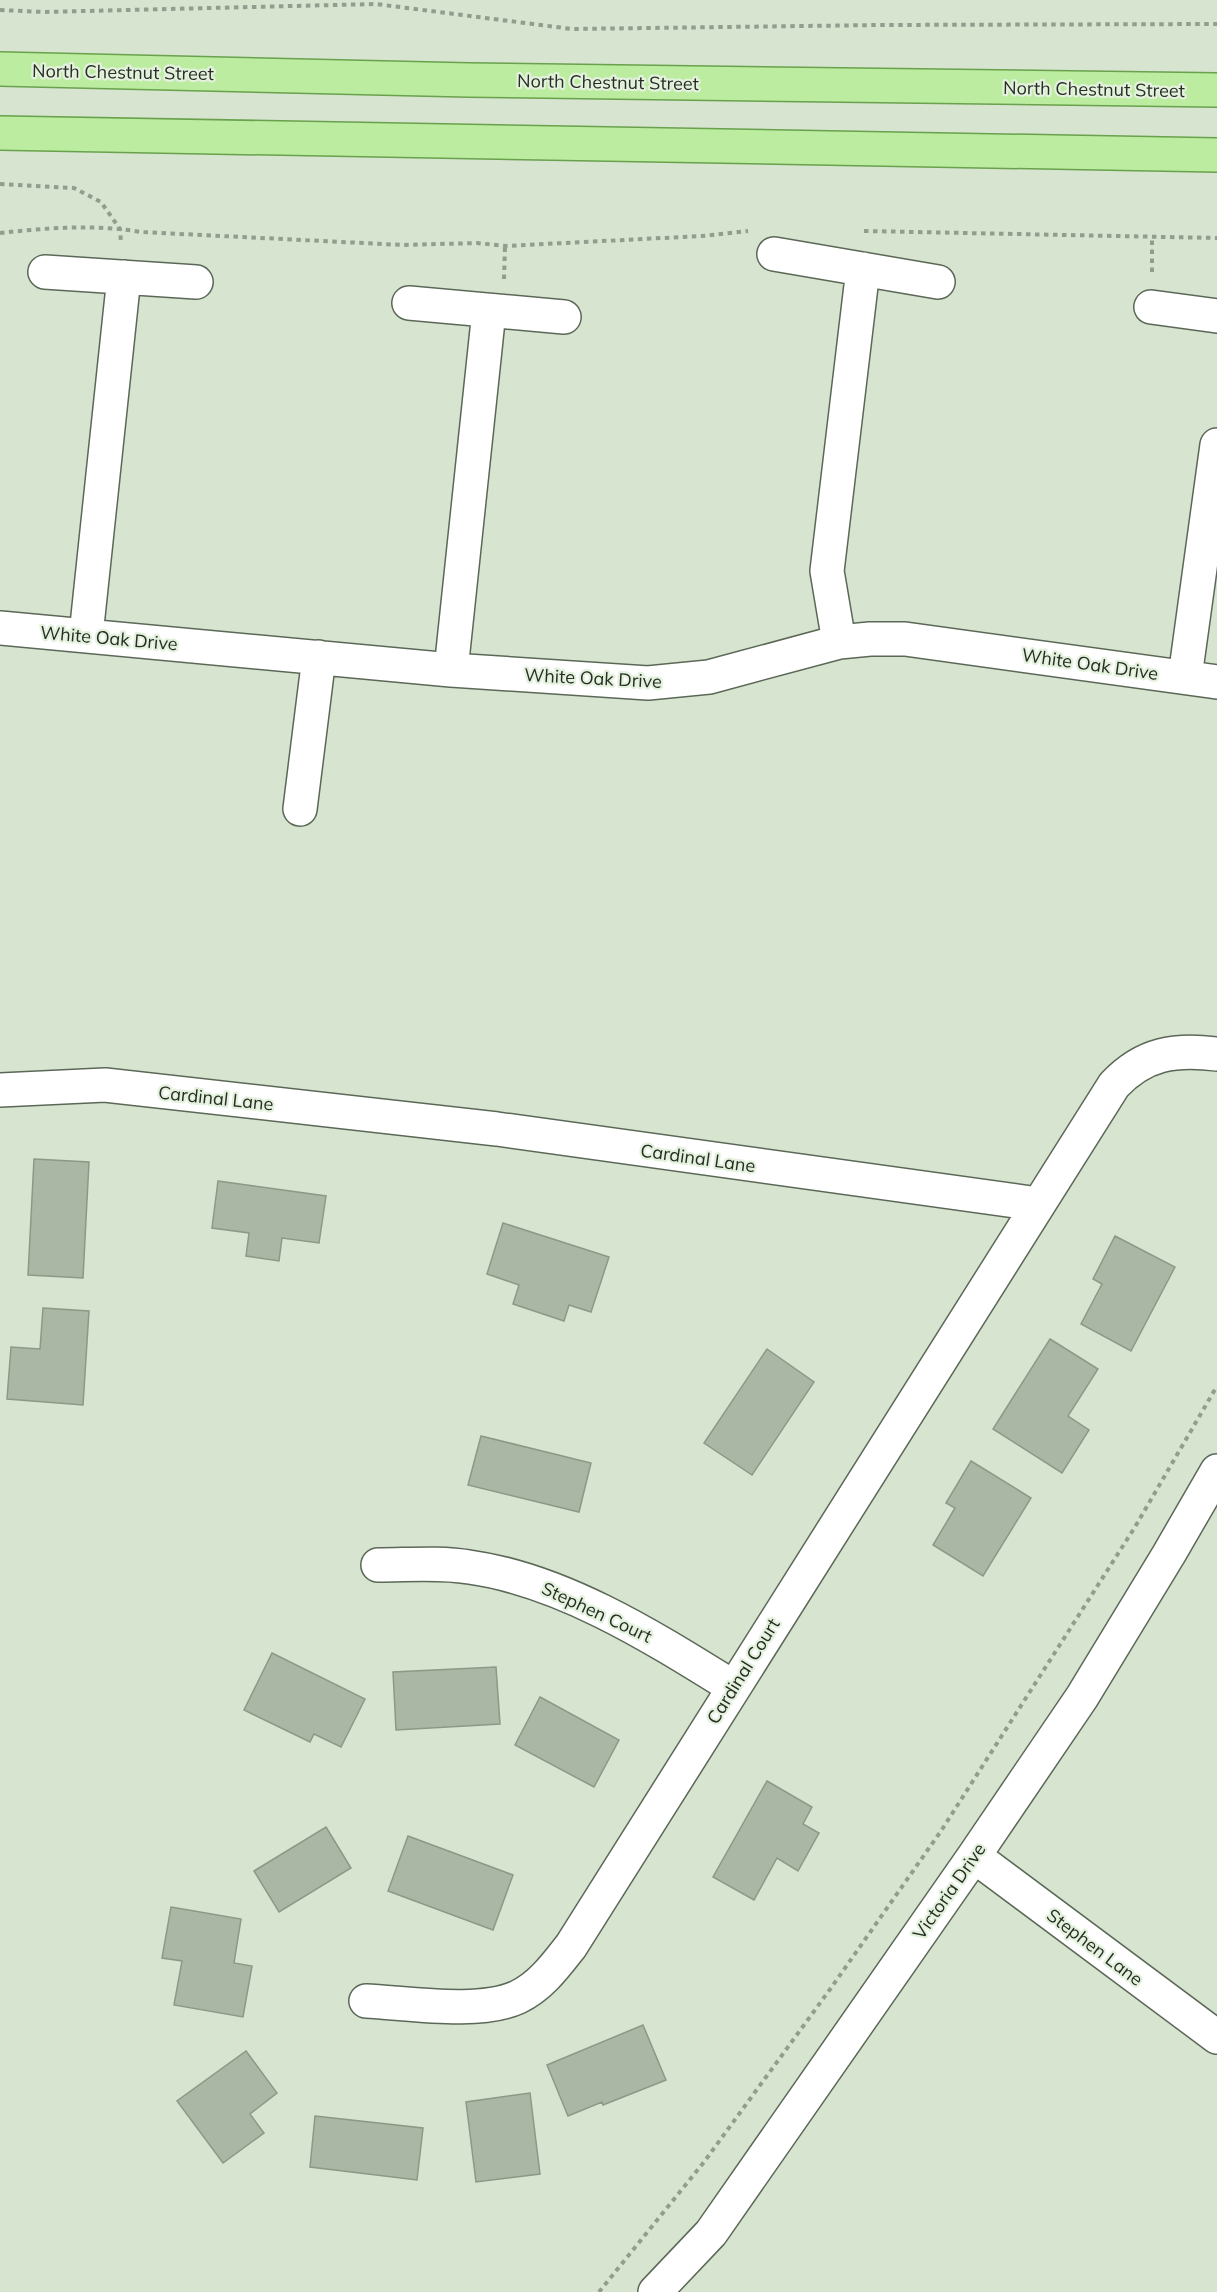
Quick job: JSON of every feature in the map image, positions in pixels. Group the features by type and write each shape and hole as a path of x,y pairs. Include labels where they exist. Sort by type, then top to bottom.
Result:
{"main road":[{"name":"North Chestnut Street","path":"0,69 469,80 1217,90"},
{"path":"0,133 1217,155"}],"street":[{"path":"774,254 938,282"},
{"path":"839,642 827,571 863,269"},
{"path":"45,272 196,282"},
{"path":"86,635 124,277"},
{"path":"409,303 564,317"},
{"path":"1151,307 1217,316"},
{"path":"451,670 489,311"},
{"path":"1185,677 1217,445"},
{"name":"White Oak Drive","path":"0,628 451,670 648,683 709,677 839,642 905,639 1217,682"},
{"path":"300,809 319,657"},
{"path":"1038,1204 1114,1085 1126,1072 1143,1061 1160,1055 1217,1054"},
{"name":"Cardinal Lane","path":"0,1090 105,1085 497,1130 1038,1204"},
{"name":"Cardinal Court","path":"366,2001 481,2006 519,1997 553,1970 571,1946 1038,1204"},
{"name":"Victoria Drive","path":"655,2292 711,2233 974,1856 1082,1697 1217,1471"},
{"name":"Stephen Court","path":"378,1565 469,1567 547,1586 650,1636 733,1687"},
{"name":"Stephen Lane","path":"974,1856 1217,2037"}],"path":[{"path":"0,10 44,12 376,4 572,29 1217,24"},
{"path":"0,184 74,188 101,202 120,229 124,277"},
{"path":"0,233 42,228 120,229 141,232 403,245 477,243 505,246 702,236 749,231"},
{"path":"862,231 1217,238"},
{"path":"600,2292 704,2162 831,1988 941,1831 1136,1527 1217,1386"}],"building":[{"path":"34,1159 89,1162 83,1278 28,1275"},
{"path":"218,1181 326,1196 319,1243 282,1238 279,1261 246,1256 249,1233 212,1228"},
{"path":"503,1223 609,1257 591,1312 569,1305 564,1321 513,1304 519,1285 487,1274"},
{"path":"1115,1236 1175,1267 1131,1351 1081,1324 1102,1284 1093,1279"},
{"path":"43,1308 89,1311 83,1405 7,1399 11,1347 40,1349"},
{"path":"1050,1339 1098,1369 1068,1416 1089,1430 1062,1473 993,1429"},
{"path":"767,1349 814,1382 752,1475 704,1443"},
{"path":"481,1436 591,1463 579,1512 468,1485"},
{"path":"971,1461 1031,1498 983,1576 933,1545 955,1508 946,1503"},
{"path":"272,1653 365,1699 341,1747 314,1734 310,1742 244,1710"},
{"path":"496,1667 500,1724 396,1730 393,1672"},
{"path":"540,1697 619,1740 594,1787 515,1745"},
{"path":"767,1781 812,1807 803,1824 819,1833 798,1871 777,1858 754,1900 713,1877"},
{"path":"326,1827 351,1868 279,1912 254,1871"},
{"path":"408,1836 513,1875 493,1930 388,1891"},
{"path":"171,1907 241,1919 234,1963 252,1966 243,2017 174,2005 182,1961 162,1958"},
{"path":"643,2025 666,2080 568,2116 547,2065"},
{"path":"246,2051 277,2093 250,2114 264,2133 223,2163 177,2101"},
{"path":"530,2093 540,2174 476,2182 466,2102"},
{"path":"315,2116 423,2128 417,2180 310,2167"}]}
